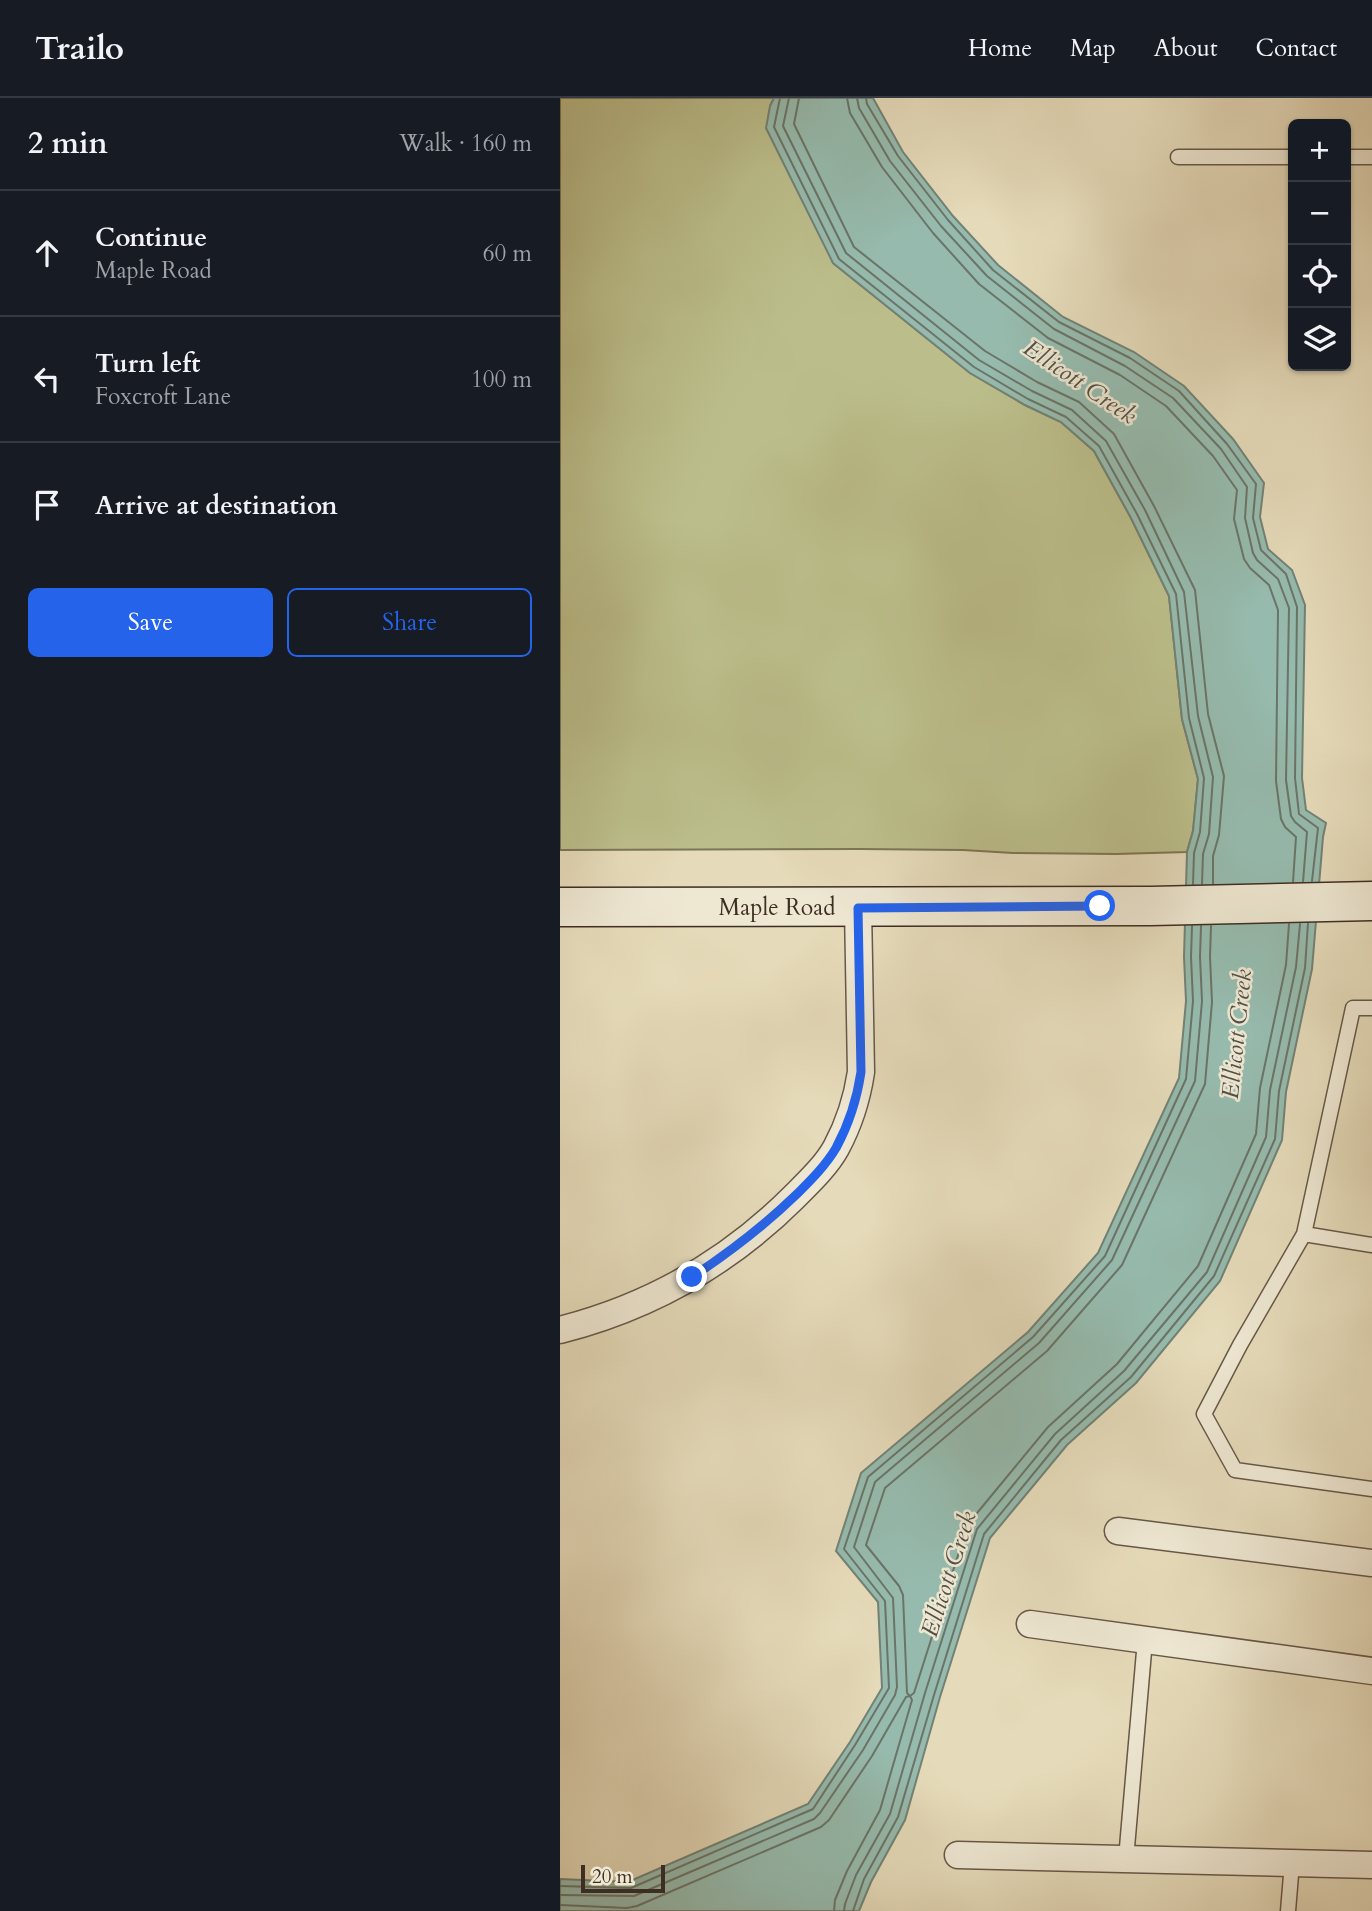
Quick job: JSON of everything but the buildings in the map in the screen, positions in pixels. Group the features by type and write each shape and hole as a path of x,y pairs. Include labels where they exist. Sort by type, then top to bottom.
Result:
{"main road":[{"name":"Maple Road","path":"560,907 1151,906 1361,901"}],"street":[{"path":"560,1330 597,1321 692,1277 736,1248 776,1215 813,1178 835,1150 850,1118 861,1072 858,908"},
{"path":"1118,1531 1372,1563"},
{"path":"1030,1624 1372,1671"},
{"path":"958,1855 1372,1865"}],"lane":[{"path":"1178,157 1288,157"},
{"path":"1351,157 1372,157"},
{"path":"1372,1008 1353,1008 1304,1234 1204,1414 1235,1470 1372,1489"},
{"path":"1304,1234 1372,1245"},
{"path":"1126,1859 1145,1640"},
{"path":"1288,1911 1292,1863"}],"green space":[{"path":"560,98 774,98 770,106 833,263 970,373 1061,422 1094,451 1169,596 1182,719 1198,779 1193,831 1187,852 1116,854 860,849 560,850"}],"water":[{"name":"Ellicott Creek","path":"774,98 873,98 903,152 953,216 998,265 1063,317 1134,352 1184,386 1233,439 1264,483 1260,517 1268,549 1292,570 1305,605 1302,778 1306,810 1326,823 1312,969 1286,1092 1282,1140 1220,1281 1136,1383 1067,1445 990,1538 905,1820 871,1882 859,1911 560,1911 560,1879 628,1882 808,1804 882,1688 878,1602 836,1551 861,1473 1028,1332 1098,1253 1179,1078 1186,1001 1184,957 1187,852 1193,831 1198,779 1182,719 1169,596 1094,451 1061,422 970,373 833,263 766,128"}],"route":[{"path":"692,1277 736,1248 776,1215 813,1178 835,1150 850,1118 861,1072 858,908 1100,906"}]}
